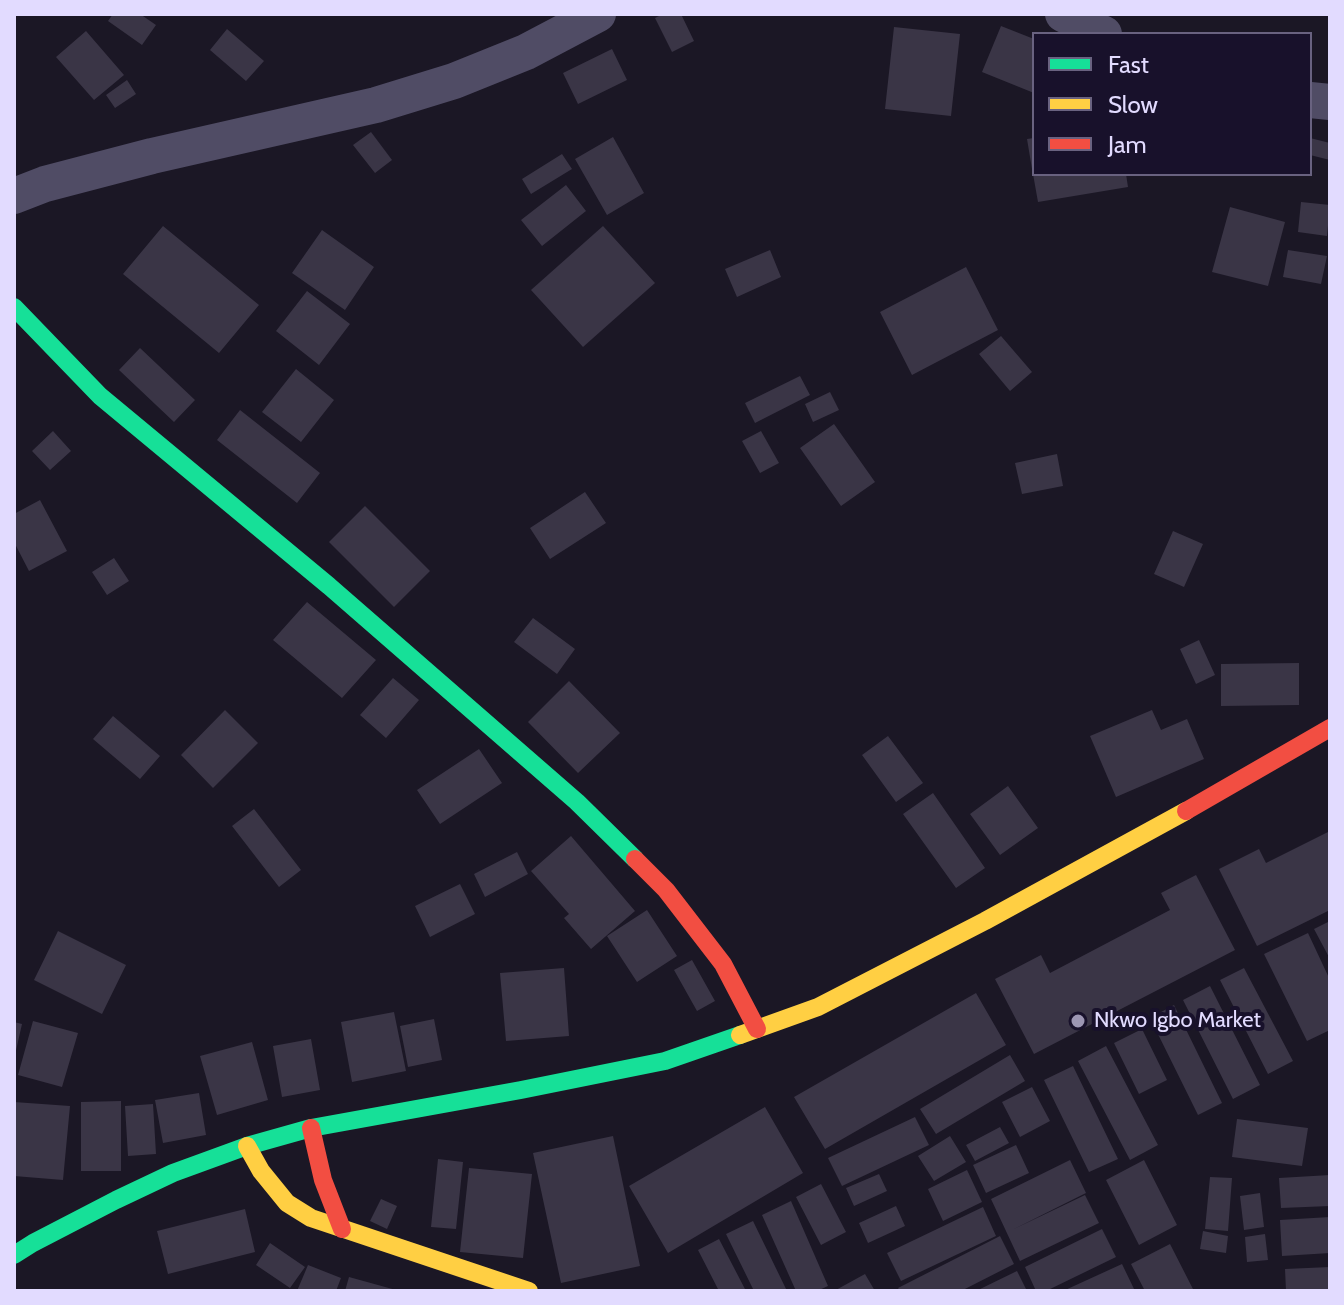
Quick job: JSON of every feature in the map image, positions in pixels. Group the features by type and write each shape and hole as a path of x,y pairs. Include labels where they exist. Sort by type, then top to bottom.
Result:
{"main road":[{"path":"14,307 100,396 329,586 577,802 666,890 723,964 757,1029"},
{"path":"20,1245 173,1173 247,1146 311,1128 665,1061 818,1007 985,921 1330,728"},
{"path":"311,1128 319,1169 342,1229"},
{"path":"247,1146 261,1171 287,1203 311,1218 529,1291"}],"street":[{"path":"14,196 45,184 152,156 376,105 454,81 526,52 598,14"},
{"path":"1063,14 1100,32"}],"building":[{"path":"113,14 140,14 156,25 142,45 108,21"},
{"path":"663,14 681,14 694,41 672,52 655,18"},
{"path":"1001,26 1032,38 1032,92 982,72"},
{"path":"894,27 960,34 951,116 885,109"},
{"path":"227,29 264,61 246,81 210,50"},
{"path":"86,31 124,75 94,100 56,57"},
{"path":"612,49 627,80 578,104 563,73"},
{"path":"127,80 136,94 115,108 106,95"},
{"path":"371,132 392,160 375,173 353,145"},
{"path":"613,137 644,193 607,215 575,159"},
{"path":"1032,138 1032,169 1027,139"},
{"path":"1312,138 1330,143 1330,160 1312,156"},
{"path":"562,154 572,169 531,194 522,179"},
{"path":"1033,176 1126,176 1128,187 1038,202"},
{"path":"566,185 586,211 542,246 521,220"},
{"path":"1301,202 1330,205 1327,236 1298,232"},
{"path":"1230,207 1285,222 1268,286 1212,272"},
{"path":"163,226 259,305 219,353 123,274"},
{"path":"603,226 655,283 583,347 531,290"},
{"path":"322,230 374,267 345,310 292,273"},
{"path":"770,250 781,277 737,297 725,269"},
{"path":"1288,250 1327,256 1321,284 1283,277"},
{"path":"966,267 998,330 912,375 880,312"},
{"path":"307,291 350,324 319,365 276,331"},
{"path":"1001,336 1032,372 1010,391 979,354"},
{"path":"140,348 195,400 174,422 119,370"},
{"path":"296,369 334,400 301,442 262,412"},
{"path":"800,376 810,395 755,423 745,403"},
{"path":"830,392 839,410 813,422 805,404"},
{"path":"240,410 320,473 297,503 217,440"},
{"path":"834,424 875,482 841,506 800,448"},
{"path":"53,431 71,451 50,470 32,451"},
{"path":"761,431 779,463 760,473 742,441"},
{"path":"1057,454 1063,486 1022,494 1015,463"},
{"path":"585,492 606,523 550,559 530,528"},
{"path":"40,500 67,551 29,571 14,542 14,514"},
{"path":"365,506 430,571 394,607 329,542"},
{"path":"1173,531 1203,544 1184,587 1154,574"},
{"path":"114,558 129,581 107,595 92,572"},
{"path":"307,602 376,660 342,698 273,640"},
{"path":"533,618 575,649 557,674 514,642"},
{"path":"1199,640 1215,675 1196,684 1180,649"},
{"path":"1299,663 1299,705 1221,706 1221,664"},
{"path":"393,678 419,700 386,738 360,715"},
{"path":"569,681 620,733 578,773 528,722"},
{"path":"225,710 258,743 213,788 181,755"},
{"path":"1152,710 1161,730 1187,719 1204,759 1116,797 1090,736"},
{"path":"113,716 160,756 140,779 93,739"},
{"path":"888,736 923,783 896,802 862,755"},
{"path":"479,749 502,783 440,824 417,790"},
{"path":"1008,786 1038,828 1000,855 970,814"},
{"path":"933,793 985,868 956,888 903,814"},
{"path":"254,809 301,870 279,887 232,826"},
{"path":"1330,831 1330,910 1257,946 1219,869 1259,849 1266,863"},
{"path":"571,836 635,911 591,949 564,918 569,914 531,871"},
{"path":"517,852 528,874 485,897 474,874"},
{"path":"1196,875 1235,950 1034,1054 995,979 1041,955 1050,973 1170,910 1161,893"},
{"path":"460,884 475,914 430,937 415,906"},
{"path":"647,910 677,956 637,982 607,936"},
{"path":"1330,921 1330,959 1314,929"},
{"path":"58,931 126,965 102,1014 34,980"},
{"path":"1308,933 1330,980 1330,1030 1307,1041 1264,954"},
{"path":"692,960 715,1001 697,1011 674,970"},
{"path":"564,968 569,1036 506,1041 500,973"},
{"path":"1244,968 1293,1061 1268,1074 1220,980"},
{"path":"1210,986 1260,1085 1233,1099 1183,1000"},
{"path":"976,993 1006,1045 825,1149 794,1097"},
{"path":"1174,1005 1222,1103 1198,1115 1150,1018"},
{"path":"394,1012 406,1071 352,1082 341,1022"},
{"path":"434,1019 442,1060 408,1067 400,1026"},
{"path":"33,1021 78,1033 62,1087 18,1075"},
{"path":"14,1022 22,1024 15,1055 14,1055"},
{"path":"1142,1029 1167,1080 1139,1094 1114,1043"},
{"path":"311,1039 320,1090 282,1097 273,1046"},
{"path":"252,1042 268,1100 217,1115 200,1056"},
{"path":"1106,1046 1158,1145 1130,1160 1078,1061"},
{"path":"1010,1055 1025,1081 936,1134 920,1109"},
{"path":"1073,1066 1118,1159 1089,1172 1044,1080"},
{"path":"1032,1087 1050,1121 1020,1137 1002,1102"},
{"path":"199,1093 206,1135 163,1143 155,1100"},
{"path":"121,1101 121,1171 81,1171 81,1102"},
{"path":"14,1102 70,1106 63,1180 14,1176"},
{"path":"153,1104 156,1154 128,1156 125,1106"},
{"path":"765,1107 803,1173 668,1253 629,1186"},
{"path":"915,1117 929,1145 842,1186 828,1158"},
{"path":"1237,1119 1308,1128 1302,1166 1232,1157"},
{"path":"1000,1127 1009,1143 975,1161 966,1145"},
{"path":"613,1136 640,1266 561,1283 533,1153"},
{"path":"950,1136 966,1162 934,1181 918,1156"},
{"path":"1016,1145 1029,1173 986,1193 973,1165"},
{"path":"438,1159 463,1162 456,1229 431,1227"},
{"path":"1070,1160 1086,1193 1014,1229 1085,1195 1099,1223 1020,1261 991,1199"},
{"path":"1144,1160 1177,1225 1139,1245 1106,1180"},
{"path":"469,1168 532,1174 523,1258 460,1252"},
{"path":"967,1170 982,1202 943,1221 928,1189"},
{"path":"879,1174 887,1191 854,1206 846,1188"},
{"path":"1330,1175 1330,1206 1281,1208 1279,1178"},
{"path":"1210,1177 1232,1178 1228,1231 1205,1229"},
{"path":"821,1184 846,1232 821,1245 796,1197"},
{"path":"1260,1193 1264,1227 1244,1230 1240,1196"},
{"path":"381,1199 397,1206 387,1229 370,1221"},
{"path":"791,1201 828,1286 817,1291 796,1291 762,1215"},
{"path":"896,1206 905,1226 868,1243 859,1223"},
{"path":"983,1207 996,1236 901,1281 887,1253"},
{"path":"245,1209 255,1252 168,1274 157,1231"},
{"path":"1330,1217 1330,1253 1282,1256 1280,1220"},
{"path":"753,1221 787,1291 754,1291 726,1234"},
{"path":"1102,1229 1116,1257 1046,1291 1036,1291 1025,1267"},
{"path":"1203,1231 1228,1236 1226,1253 1200,1249"},
{"path":"1265,1234 1268,1260 1247,1262 1245,1237"},
{"path":"1000,1236 1014,1264 961,1291 900,1291 898,1288"},
{"path":"719,1239 746,1291 719,1291 698,1250"},
{"path":"270,1243 305,1267 290,1288 256,1265"},
{"path":"1170,1244 1194,1291 1145,1291 1131,1264"},
{"path":"1122,1264 1135,1291 1063,1291"},
{"path":"308,1265 341,1278 336,1291 297,1291"},
{"path":"1330,1267 1330,1291 1286,1291 1285,1269"},
{"path":"1017,1271 1027,1291 976,1291"},
{"path":"865,1274 875,1291 834,1291"},
{"path":"349,1277 396,1290 396,1291 345,1291"}],"traffic: fast":[{"path":"14,307 100,396 329,586 577,802 635,859"},
{"path":"14,1255 173,1173 247,1146 311,1128 665,1061 740,1035"}],"traffic: slow":[{"path":"740,1035 818,1007 985,921 1186,811"},
{"path":"247,1146 261,1171 287,1203 311,1218 529,1291"}],"traffic: jam":[{"path":"1186,811 1330,728"},
{"path":"635,859 666,890 723,964 757,1029"},
{"path":"311,1128 323,1180 342,1229"}],"place":[{"name":"Nkwo Igbo Market","path":"1078,1021"}]}
